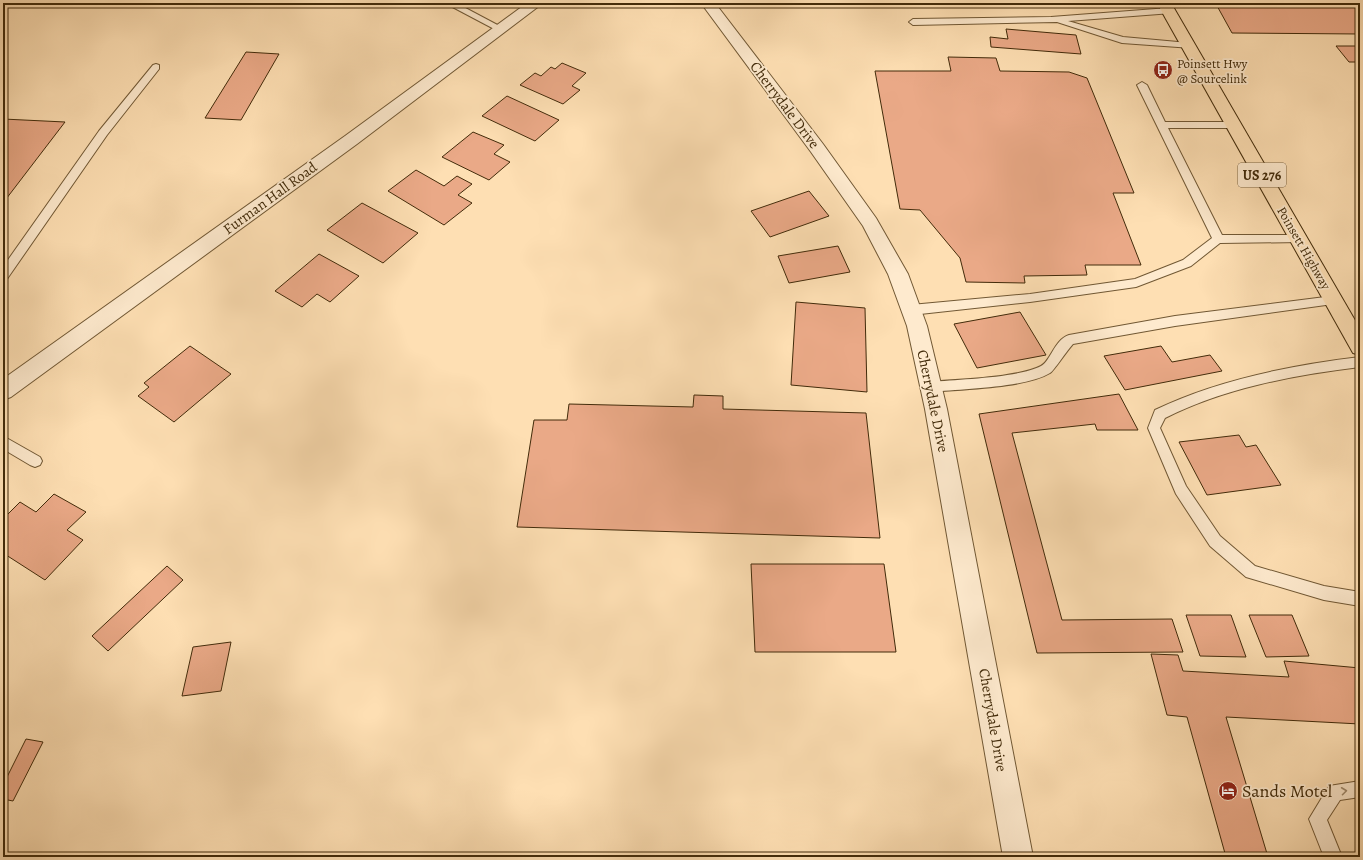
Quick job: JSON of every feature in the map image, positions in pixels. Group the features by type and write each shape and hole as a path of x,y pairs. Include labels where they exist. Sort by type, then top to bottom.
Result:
{"highway":[{"name":"Poinsett Highway","path":"1167,7 1360,347"}],"street":[{"name":"Furman Hall Road","path":"3,391 345,144 536,3"},
{"name":"Cherrydale Drive","path":"708,3 817,148 870,223 898,274 917,326 931,387 1018,857"}],"lane":[{"path":"449,3 501,29"},
{"path":"913,22 1051,20 1167,7"},
{"path":"1051,20 1122,40 1189,46"},
{"path":"3,276 103,133 156,68"},
{"path":"1142,84 1218,239"},
{"path":"1162,125 1234,125"},
{"path":"911,310 1030,298 1136,283 1187,263 1218,239 1298,239"},
{"path":"931,387 1028,376 1047,369 1057,353 1069,340 1168,322 1333,300"},
{"path":"1360,362 1318,367 1250,382 1180,404 1160,414 1154,428 1181,490 1215,541 1251,572 1324,593 1360,599"},
{"path":"3,442 35,462"},
{"path":"1333,857 1318,819 1335,792 1360,789"}],"building":[{"path":"1216,4 1360,7 1360,34 1232,33"},
{"path":"1006,29 1076,35 1081,54 991,47 990,37 1008,39"},
{"path":"1336,46 1360,46 1360,62 1349,62"},
{"path":"246,52 279,54 241,120 205,118"},
{"path":"948,57 996,58 1000,71 1069,72 1087,78 1134,193 1113,193 1141,265 1085,265 1087,275 1024,276 1025,283 966,282 960,258 920,210 900,209 875,71 951,71"},
{"path":"562,63 586,73 572,86 580,90 563,104 520,85 535,73 541,76 551,67 555,69"},
{"path":"507,96 559,120 535,141 482,116"},
{"path":"3,119 65,122 3,203"},
{"path":"473,132 504,145 494,154 510,162 489,180 442,157"},
{"path":"416,170 444,186 457,176 472,184 458,195 472,203 444,225 388,191"},
{"path":"809,191 829,216 770,237 751,211"},
{"path":"362,203 418,233 383,263 327,230"},
{"path":"838,246 850,272 789,283 778,256"},
{"path":"319,254 359,276 330,302 317,294 302,307 275,291"},
{"path":"796,302 865,308 867,392 791,385"},
{"path":"1020,312 1046,355 977,368 954,324"},
{"path":"190,346 231,374 174,422 138,396 149,387 144,383"},
{"path":"1161,346 1172,362 1210,355 1222,371 1125,390 1104,356"},
{"path":"1119,394 1138,430 1097,430 1095,424 1012,433 1062,620 1172,619 1183,652 1037,653 979,414"},
{"path":"694,395 723,396 723,409 866,413 880,538 517,527 534,420 567,420 569,404 693,407"},
{"path":"1239,435 1246,447 1256,445 1281,485 1207,495 1179,442"},
{"path":"54,494 86,512 67,530 83,540 45,580 3,553 3,519 20,502 36,512"},
{"path":"751,564 884,564 896,652 755,652"},
{"path":"167,566 183,580 108,651 92,636"},
{"path":"1186,615 1231,615 1246,657 1200,656"},
{"path":"1249,615 1292,615 1309,656 1266,657"},
{"path":"231,642 221,691 182,696 193,647"},
{"name":"Sands Motel","path":"1151,654 1178,655 1183,671 1289,677 1284,661 1360,668 1360,724 1226,717 1268,857 1226,857 1187,717 1167,715"},
{"path":"26,739 43,742 13,801 3,799 3,785"}],"place":[{"name":"Poinsett Hwy @ Sourcelink","path":"1163,70"},
{"name":"Sands Motel","path":"1228,791"}]}
